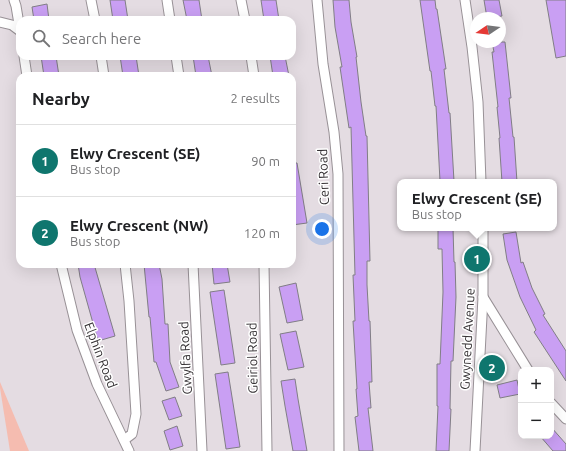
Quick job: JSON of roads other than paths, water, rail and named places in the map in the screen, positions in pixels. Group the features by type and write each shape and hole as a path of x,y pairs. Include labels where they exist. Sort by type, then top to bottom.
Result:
{"street":[{"path":"14,0 18,16"},
{"path":"91,0 93,16"},
{"path":"167,0 169,16"},
{"path":"241,0 243,16"},
{"name":"Ceri Road","path":"317,0 323,64 334,132 338,174 339,451"},
{"path":"465,0 478,102 481,179"},
{"path":"0,22 12,25 16,28"},
{"path":"25,60 26,72"},
{"path":"102,60 103,72"},
{"path":"177,60 178,72"},
{"path":"252,60 253,72"},
{"name":"Gwynedd Avenue","path":"475,451 483,297 483,231"},
{"name":"Elphin Road","path":"62,268 77,330 97,384 129,451"},
{"path":"124,440 132,434 136,414 125,268"},
{"name":"Gwylfa Road","path":"193,268 202,451"},
{"name":"Geiriol Road","path":"264,268 267,451"},
{"path":"483,297 526,367"},
{"path":"554,406 566,419"}],"place":[{"name":"Elwy Crescent (SE)","path":"477,259"},
{"name":"Elwy Crescent (NW)","path":"492,368"}]}
